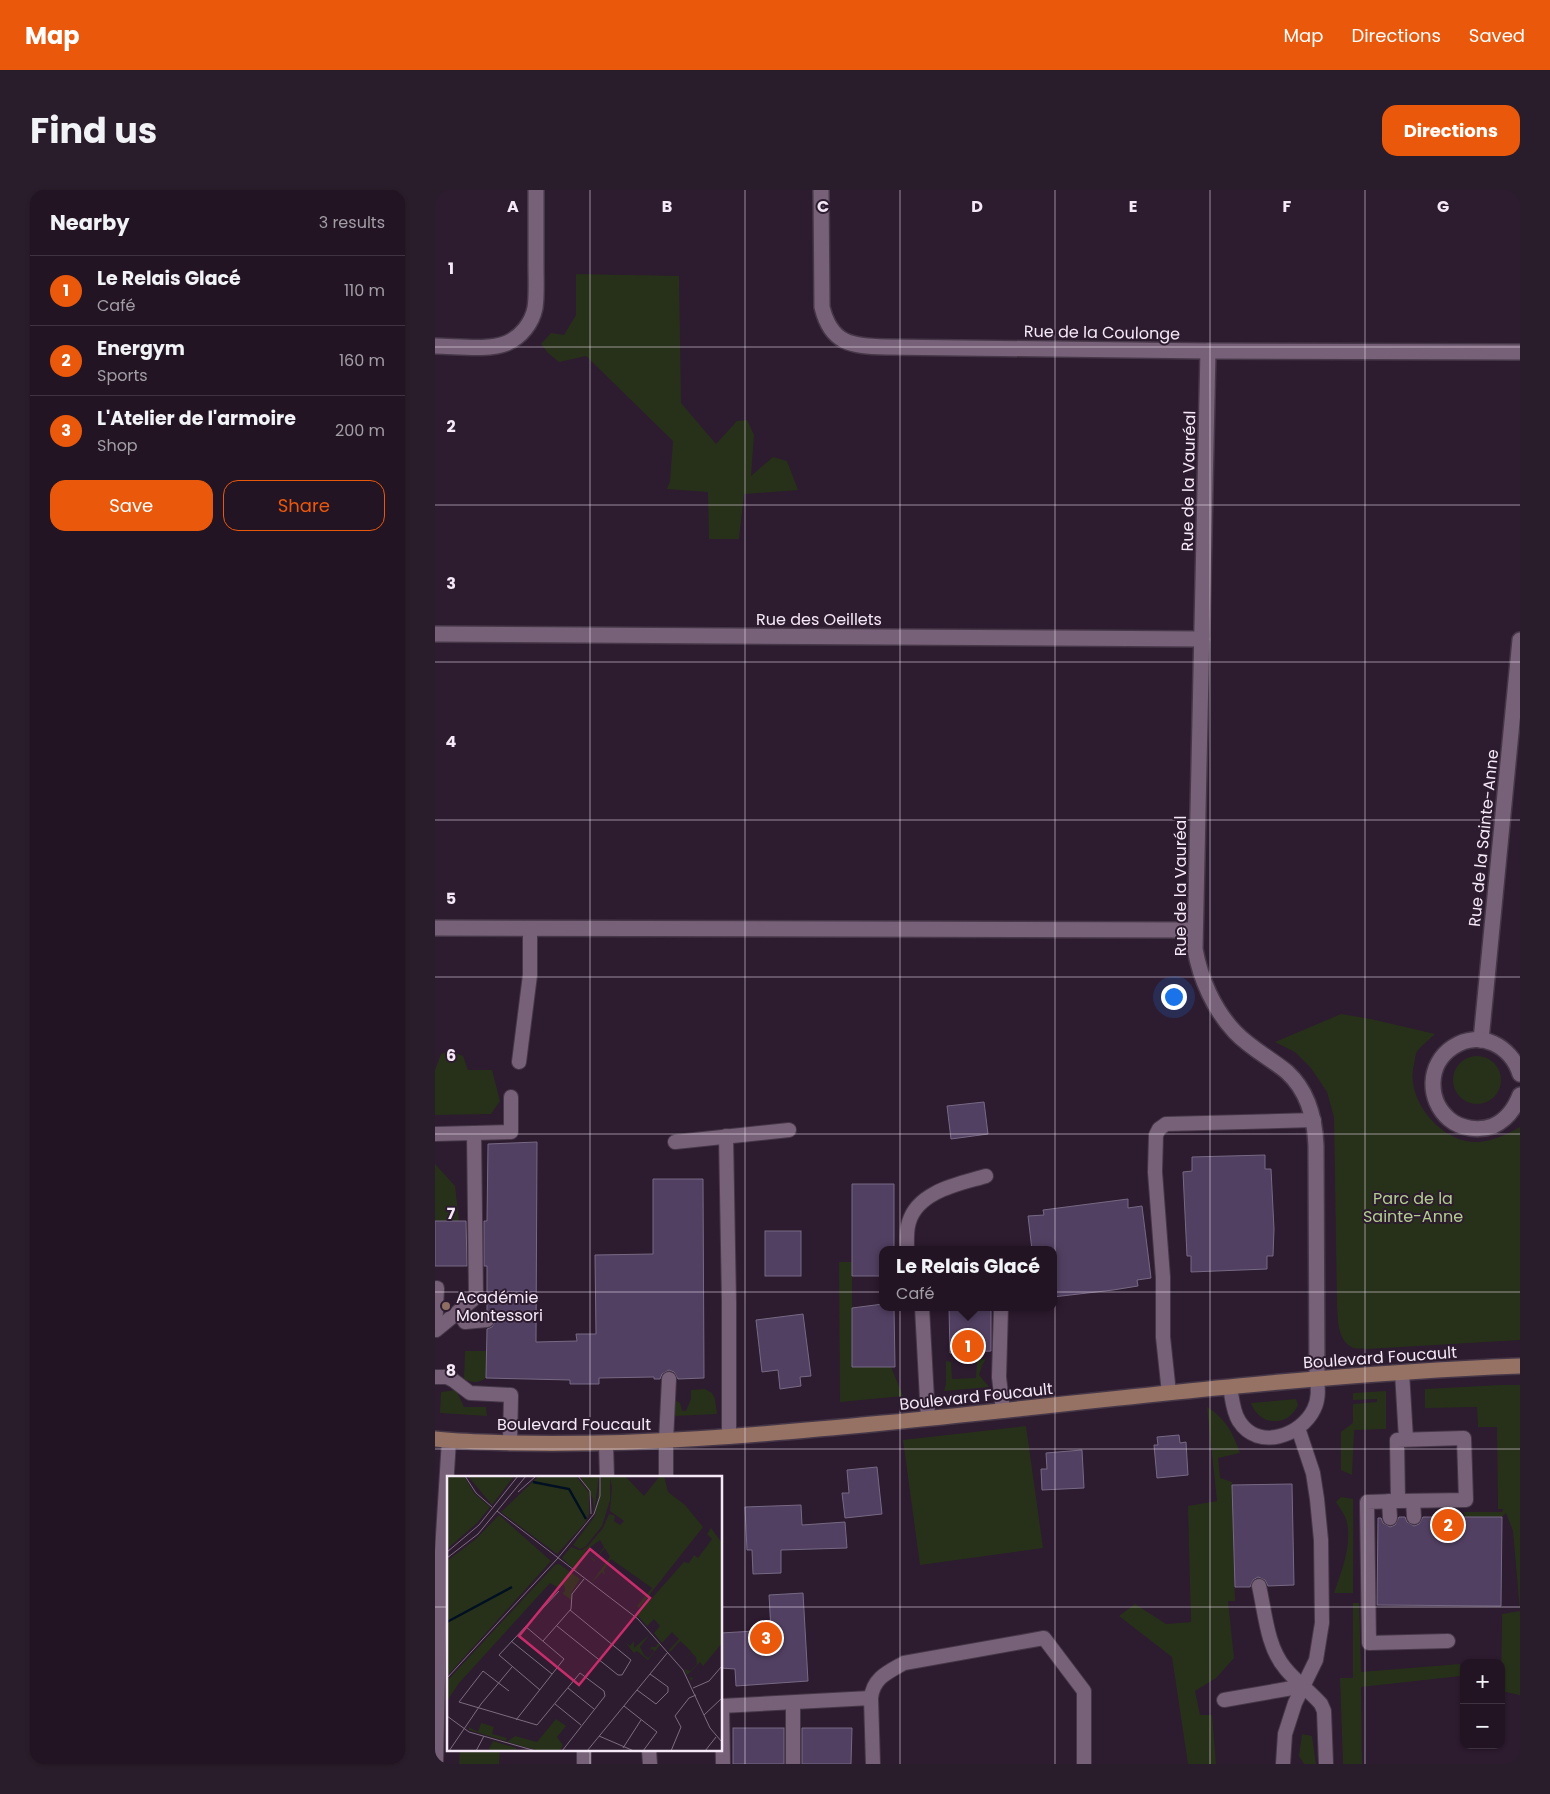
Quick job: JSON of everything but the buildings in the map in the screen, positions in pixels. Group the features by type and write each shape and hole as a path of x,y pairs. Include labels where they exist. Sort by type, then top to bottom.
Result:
{"street":[{"path":"435,346 497,346 508,343 515,338 523,332 529,323 535,309 536,190"},
{"name":"Rue de la Coulonge","path":"821,190 822,307 825,321 832,332 840,340 852,344 867,346 1208,351 1520,352"},
{"name":"Rue de la Vauréal","path":"1208,351 1195,949 1198,964 1207,987 1219,1010 1234,1031 1247,1043 1287,1072 1306,1098 1314,1120 1316,1146 1317,1378"},
{"name":"Rue des Oeillets","path":"435,634 1202,639"},
{"name":"Rue de la Sainte-Anne","path":"1481,1040 1520,640"},
{"path":"435,928 1194,930"},
{"path":"1520,1074 1517,1064 1508,1052 1495,1043 1481,1040 1467,1041 1453,1046 1442,1056 1435,1069 1432,1083 1434,1098 1441,1111 1451,1121 1465,1127 1479,1129 1493,1126 1506,1118 1516,1106 1520,1095"},
{"name":"Boulevard Foucault","path":"442,1440 606,1444 729,1437 1317,1378 1520,1366"}],"lane":[{"path":"519,1062 530,975 530,928"},
{"path":"435,1134 474,1133 511,1137 511,1097"},
{"path":"1169,1393 1163,1337 1163,1277 1155,1172 1156,1135 1159,1129 1166,1124 1314,1120"},
{"path":"675,1142 789,1130"},
{"path":"435,1330 476,1297 474,1133"},
{"path":"726,1136 729,1437"},
{"path":"907,1246 908,1225 916,1208 935,1192 986,1176"},
{"path":"435,1330 437,1288"},
{"path":"922,1311 928,1418"},
{"path":"1001,1311 999,1377 1003,1411"},
{"path":"459,1312 465,1322 487,1320"},
{"path":"1402,1372 1406,1439"},
{"path":"435,1377 447,1377 470,1393 511,1395 510,1443"},
{"path":"1230,1387 1239,1422 1247,1430 1260,1436 1273,1438 1285,1436 1309,1418 1315,1407 1318,1394 1317,1378"},
{"path":"666,1476 669,1379"},
{"path":"1283,1764 1285,1734 1295,1702 1316,1660 1322,1623 1321,1540 1317,1499 1313,1473 1298,1428"},
{"path":"1390,1518 1393,1501 1397,1440 1464,1438 1466,1500 1393,1501 1367,1502 1369,1643 1448,1640"},
{"path":"436,1764 442,1440"},
{"path":"606,1444 607,1476"},
{"path":"1413,1501 1414,1517"},
{"path":"1259,1586 1270,1637 1277,1656 1285,1668 1321,1704 1324,1711 1327,1764"},
{"path":"873,1764 871,1698 875,1683 886,1673 904,1663 1044,1638 1084,1691 1084,1764"},
{"path":"1224,1700 1304,1686"},
{"path":"723,1706 871,1698"},
{"path":"793,1702 793,1764"}],"green space":[{"path":"576,274 679,276 681,403 716,444 737,421 747,420 754,435 751,476 773,457 787,461 798,490 744,494 739,539 709,539 708,492 667,489 670,481 673,441 586,356 559,362 541,344 551,333 564,335 576,315"},
{"name":"Parc de la Sainte-Anne","path":"1341,1014 1435,1034 1417,1052 1413,1078 1415,1091 1427,1115 1448,1134 1460,1139 1479,1142 1497,1138 1520,1127 1520,1340 1367,1349 1354,1348 1344,1341 1339,1330 1337,1305 1334,1117 1327,1092 1311,1068 1295,1052 1275,1042"},
{"path":"450,1051 463,1056 468,1070 492,1070 500,1101 491,1114 435,1115 435,1070 441,1054"},
{"path":"1472,1056 1482,1056 1491,1060 1497,1066 1500,1071 1500,1089 1491,1100 1482,1104 1472,1104 1463,1100 1457,1094 1453,1085 1453,1075 1457,1066 1463,1060"},
{"path":"435,1164 455,1186 459,1221 435,1221"},
{"path":"839,1262 852,1262 852,1367 891,1367 903,1396 840,1402"},
{"path":"465,1351 487,1351 486,1378 475,1382 464,1379"},
{"path":"986,1359 979,1375 989,1387 944,1391 946,1384 946,1361 951,1362 952,1379 976,1378 977,1360"},
{"path":"1520,1385 1520,1611 1513,1531 1506,1513 1502,1517 1465,1517 1464,1512 1502,1512 1503,1509 1498,1509 1497,1427 1478,1427 1477,1407 1425,1408 1425,1389"},
{"path":"705,1389 712,1393 715,1399 717,1414 675,1416 675,1400 680,1403 682,1411 686,1411 691,1399 691,1390"},
{"path":"456,1390 464,1407 486,1407 487,1416 440,1413 441,1392"},
{"path":"1386,1391 1386,1429 1354,1430 1352,1475 1341,1470 1341,1432 1353,1423 1353,1404 1377,1402 1377,1399 1353,1400 1353,1393"},
{"path":"1296,1399 1298,1405 1294,1412 1288,1417 1274,1421 1260,1417 1251,1403"},
{"path":"1207,1407 1219,1416 1228,1427 1240,1453 1218,1458 1220,1478 1232,1482 1235,1601 1228,1601 1234,1658 1216,1678 1195,1691 1200,1715 1212,1715 1216,1764 1188,1764 1172,1657 1119,1616 1135,1604 1166,1624 1191,1622 1188,1506 1217,1501"},
{"path":"1026,1426 1043,1548 920,1565 903,1440"},
{"path":"1341,1497 1353,1499 1353,1593 1334,1593 1346,1556 1348,1537 1346,1519 1336,1502"},
{"path":"1353,1603 1359,1603 1361,1672 1460,1664 1460,1676 1361,1687 1362,1764 1343,1764 1340,1678 1353,1678"},
{"path":"1520,1611 1520,1695 1505,1692 1505,1659 1501,1659 1502,1614"},
{"path":"1302,1734 1312,1736 1316,1764 1304,1764 1299,1756"},
{"path":"460,1752 500,1752 499,1764 459,1764"}],"place":[{"name":"Académie Montessori","path":"446,1306"},
{"name":"Le Relais Glacé","path":"968,1346"},
{"name":"Energym","path":"1448,1525"},
{"name":"L'Atelier de l'armoire","path":"766,1638"}]}
